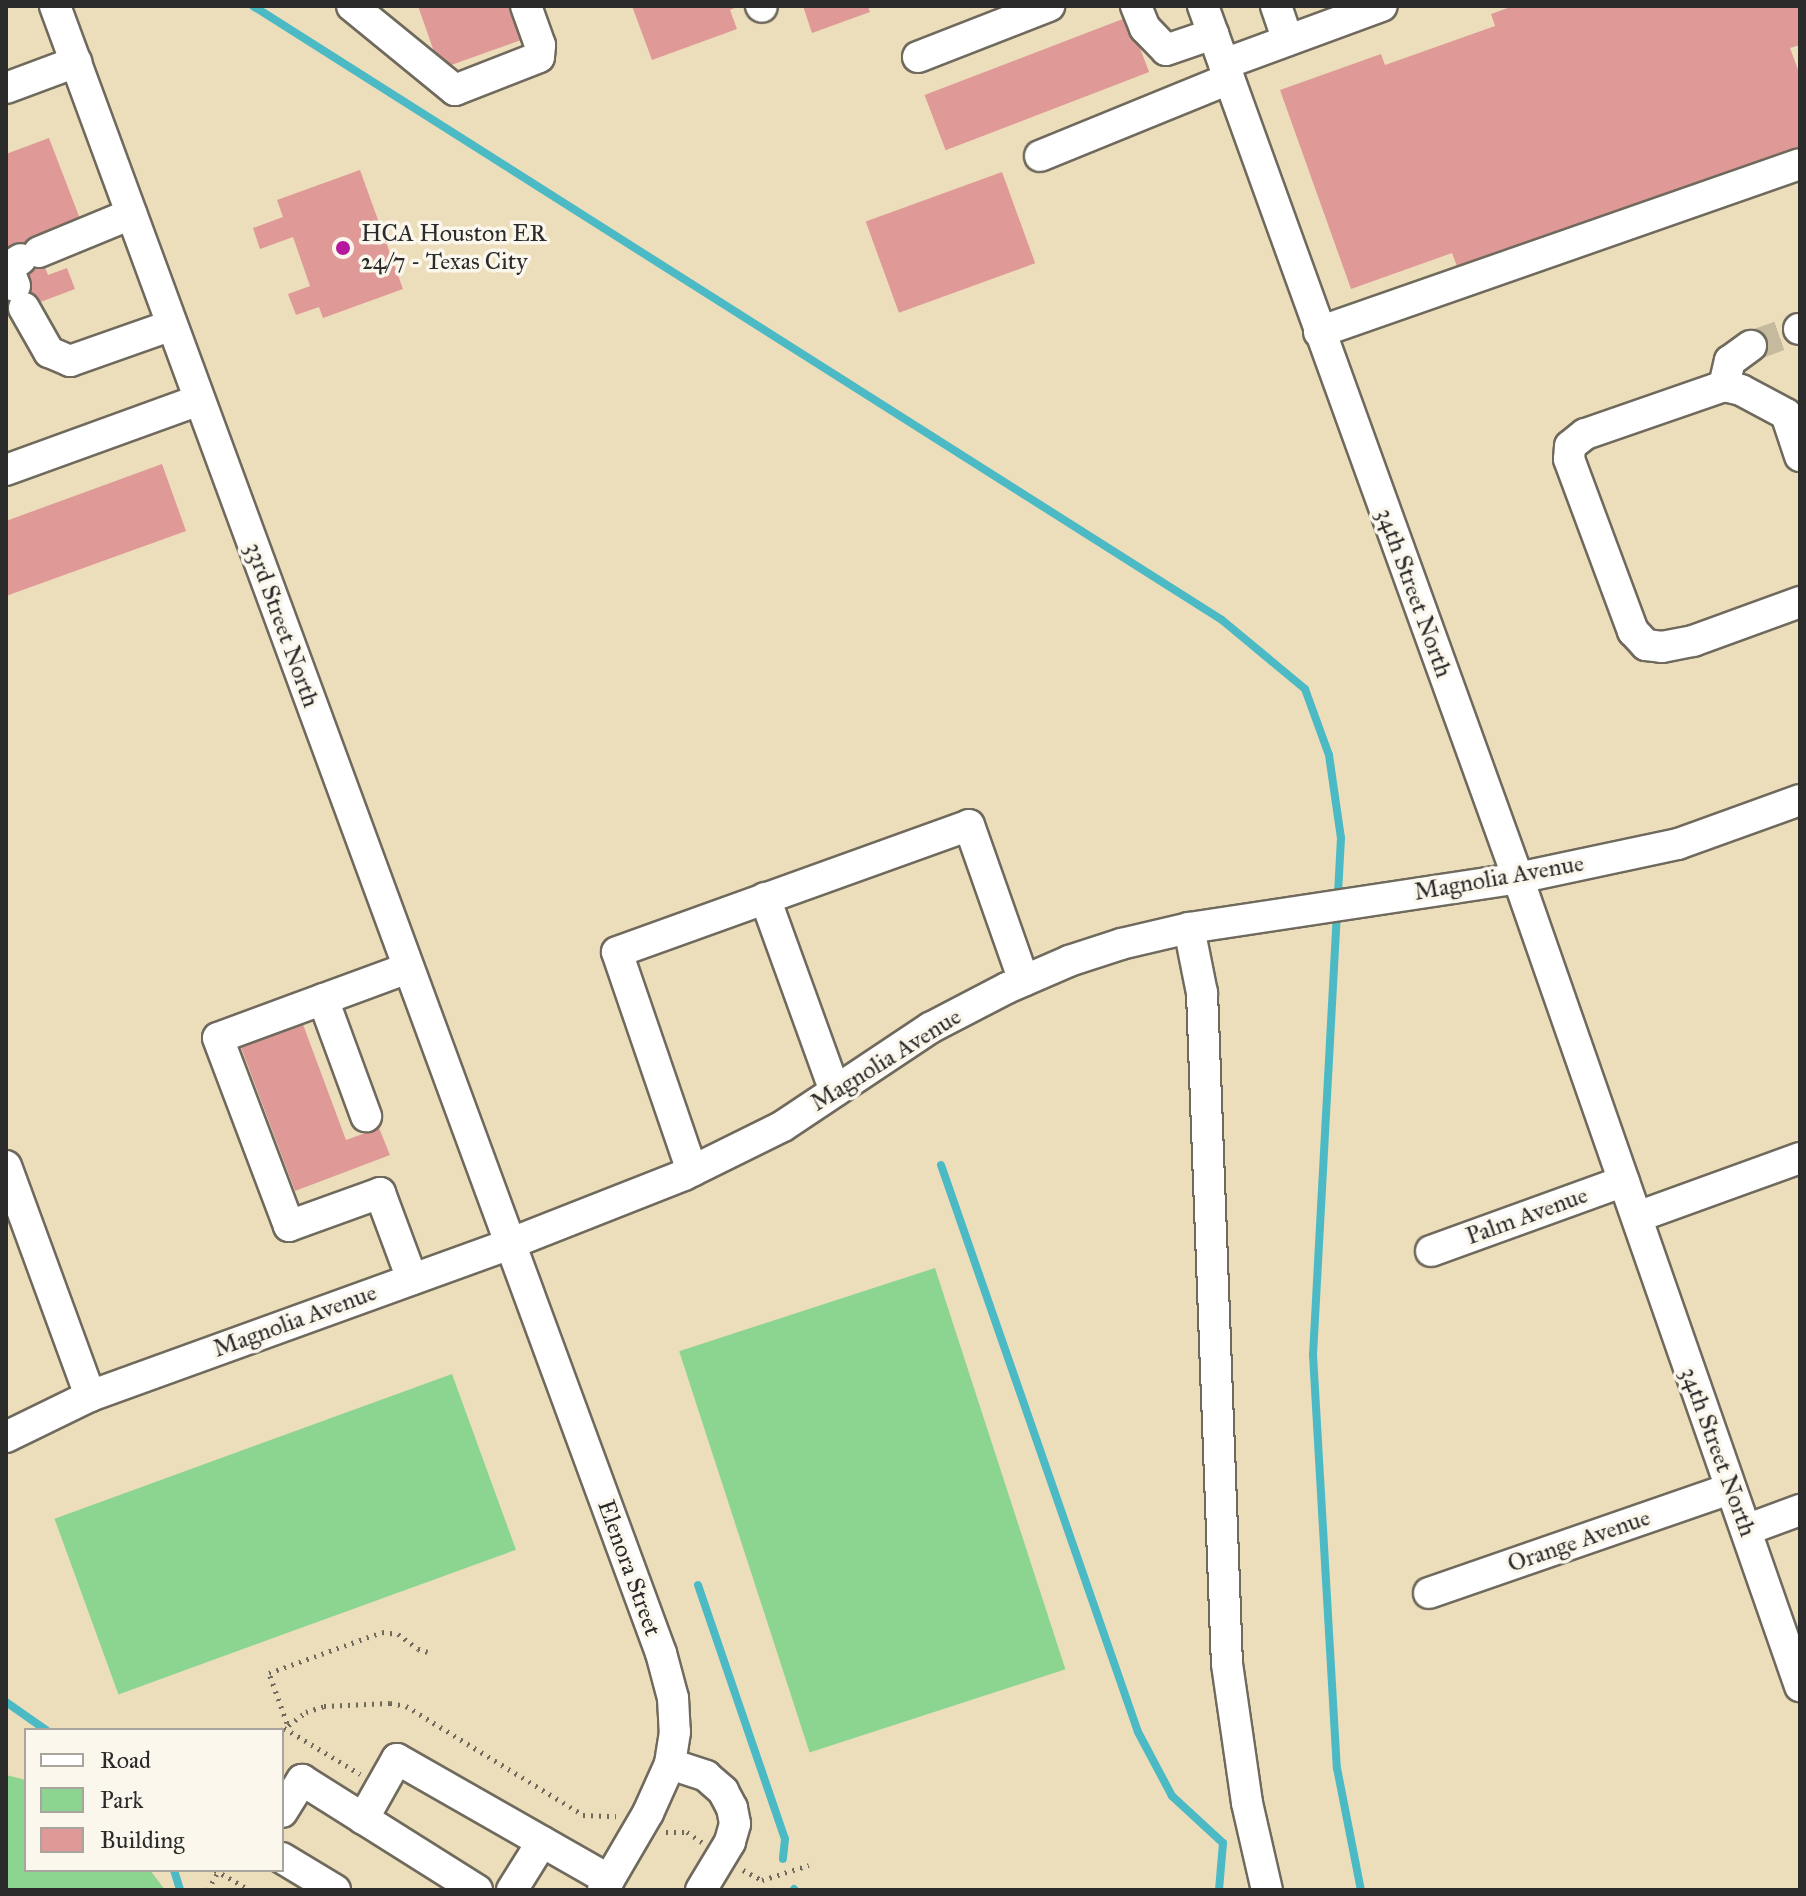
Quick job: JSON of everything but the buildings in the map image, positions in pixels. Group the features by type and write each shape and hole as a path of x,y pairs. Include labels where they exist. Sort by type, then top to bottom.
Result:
{"street":[{"name":"33rd Street North","path":"55,6 509,1244"},
{"path":"352,6 455,90 539,57 540,45 526,6"},
{"path":"918,57 1049,6"},
{"path":"1136,6 1145,28 1166,50 1208,20"},
{"path":"1276,6 1288,40"},
{"path":"1040,156 1350,12 1382,6"},
{"name":"34th Street North","path":"1208,20 1518,878 1800,1686"},
{"path":"6,88 76,62"},
{"path":"1319,332 1800,164"},
{"path":"131,214 25,276 49,352 70,361 172,325"},
{"path":"1724,386 1730,361 1751,346"},
{"path":"1800,456 1793,405 1724,386 1585,434 1570,446 1569,459 1633,631 1646,645 1662,647 1693,641 1800,602"},
{"path":"6,470 199,400"},
{"name":"Magnolia Avenue","path":"6,1437 90,1396 509,1244 692,1171 783,1126 930,1028 1024,981 1121,944 1189,928 1518,878 1678,844 1800,800"},
{"path":"692,1171 617,952 969,825 1024,981"},
{"path":"765,898 835,1091"},
{"path":"1189,928 1202,993 1227,1664 1247,1803 1267,1890"},
{"path":"408,968 218,1038 289,1226 380,1193 412,1279"},
{"path":"323,999 366,1116"},
{"path":"1637,1217 1800,1158"},
{"path":"6,1166 90,1396"},
{"name":"Palm Avenue","path":"1431,1251 1624,1181"},
{"name":"Elenora Street","path":"509,1244 661,1653 673,1698 675,1732 670,1764 642,1824 606,1885"},
{"name":"Orange Avenue","path":"1429,1593 1730,1489"},
{"path":"1746,1530 1800,1510"},
{"path":"363,1819 397,1759 542,1842 606,1885"},
{"path":"670,1764 706,1776 723,1791 735,1824 722,1855 701,1890"},
{"path":"284,1809 302,1780 477,1890"},
{"path":"512,1890 542,1842"},
{"path":"284,1859 335,1890"}],"path":[{"path":"381,1786 284,1727 269,1673 382,1632 398,1634 418,1649 428,1652"},
{"path":"284,1727 324,1706 390,1703 406,1706 583,1815 617,1816 656,1831 687,1832 762,1880 809,1865"},
{"path":"218,1872 245,1887"}],"green space":[{"path":"935,1268 1065,1669 810,1752 679,1351"},
{"path":"452,1374 516,1550 118,1694 55,1519"},
{"path":"6,1775 24,1780 24,1872 152,1872 165,1890 6,1890"}],"waterway":[{"path":"253,6 1222,620 1305,689 1329,755 1341,838 1313,1355 1337,1768 1361,1890"},
{"path":"941,1165 1138,1732 1172,1796 1223,1843 1219,1890"},
{"path":"698,1585 785,1839 783,1859"},
{"path":"6,1702 43,1728"},
{"path":"175,1872 180,1890"}],"tunnel":[{"path":"1751,346 1799,329"}],"place":[{"name":"HCA Houston ER 24/7 - Texas City","path":"343,248"}]}
